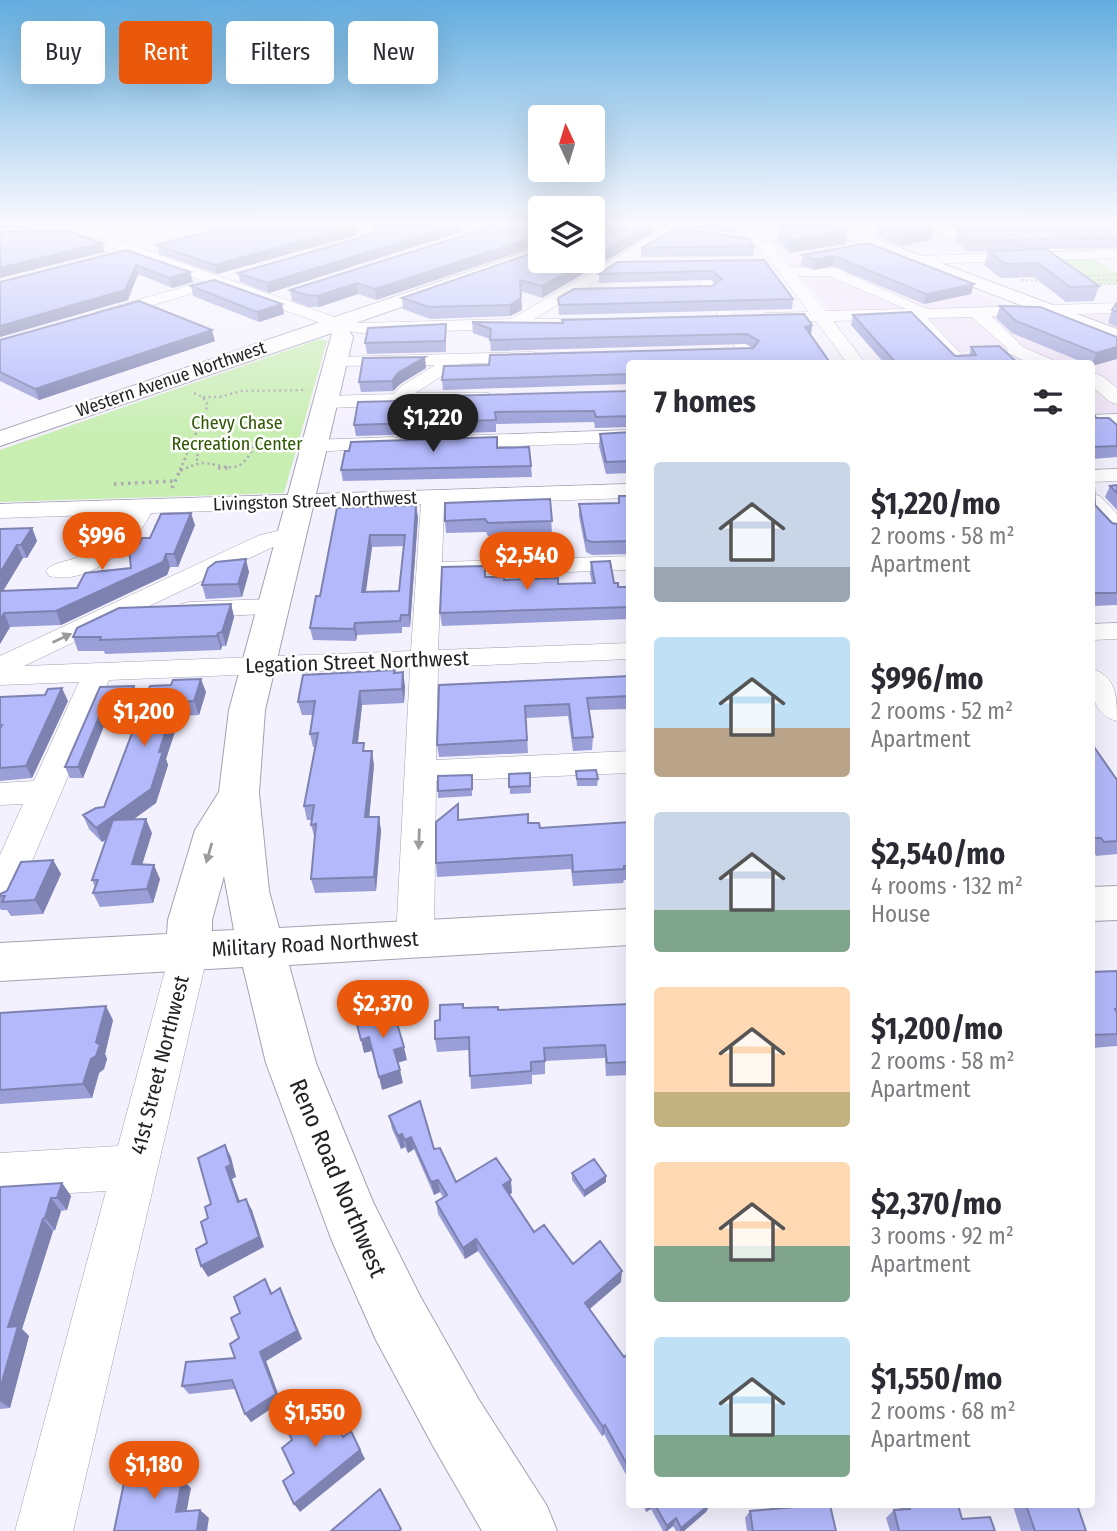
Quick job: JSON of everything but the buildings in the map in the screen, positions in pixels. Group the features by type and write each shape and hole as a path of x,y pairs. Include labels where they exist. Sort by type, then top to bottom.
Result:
{"main road":[{"name":"Western Avenue Northwest","path":"0,439 415,295"},
{"path":"1010,295 1117,336"},
{"name":"41st Street Northwest","path":"189,952 190,920 216,830 239,793 244,729 257,666 313,446 320,396 343,360 343,334 332,324"},
{"name":"Reno Road Northwest","path":"239,793 242,850 256,926 291,1063 352,1221 398,1318 456,1423 522,1531"},
{"path":"1095,904 1117,903"},
{"name":"Military Road Northwest","path":"0,961 189,952 256,926 415,938 626,927"}],"street":[{"path":"91,319 172,295"},
{"path":"253,295 332,324 360,328 621,322"},
{"path":"268,301 285,295"},
{"path":"399,400 408,390 456,359 562,295"},
{"path":"711,295 730,319 744,356"},
{"path":"805,295 854,360"},
{"path":"882,295 920,313 956,358 982,348 1014,348"},
{"path":"703,320 1117,308"},
{"path":"976,312 1014,348 1039,360"},
{"path":"343,360 553,357"},
{"path":"1095,380 1117,379"},
{"path":"1095,381 1117,398"},
{"path":"320,396 399,400 494,397"},
{"path":"1095,407 1117,406"},
{"path":"1095,418 1117,418"},
{"path":"313,446 626,436"},
{"path":"1095,476 1117,475"},
{"name":"Livingston Street Northwest","path":"0,511 626,491"},
{"path":"415,938 424,659 433,497"},
{"path":"1095,504 1117,528"},
{"path":"58,571 83,565 112,550 130,532 143,506"},
{"path":"0,667 268,540 291,536"},
{"path":"431,570 626,562"},
{"path":"115,613 272,607"},
{"path":"1095,632 1117,631"},
{"name":"Legation Street Northwest","path":"0,676 626,651"},
{"path":"0,894 98,672"},
{"path":"1095,682 1117,711"},
{"path":"422,771 626,762"},
{"path":"0,794 45,792"},
{"name":"41st Street Northwest","path":"44,1531 189,952"},
{"path":"0,1175 134,1167"}],"path":[{"path":"184,389 203,397 220,397 241,391 320,396"},
{"path":"203,397 208,405"},
{"path":"170,492 208,405 220,397"},
{"path":"198,454 196,459 219,470 247,460 254,446 249,443 219,450"},
{"path":"180,470 202,463"},
{"path":"114,484 175,481"}],"shaded area":[{"path":"817,295 982,295 1034,316 1117,313 1117,417 1095,418 1095,360 1009,360 998,350 953,352 907,309 830,311"}],"green space":[{"name":"Chevy Chase Recreation Center","path":"320,339 327,341 284,493 0,502 0,450"}]}
